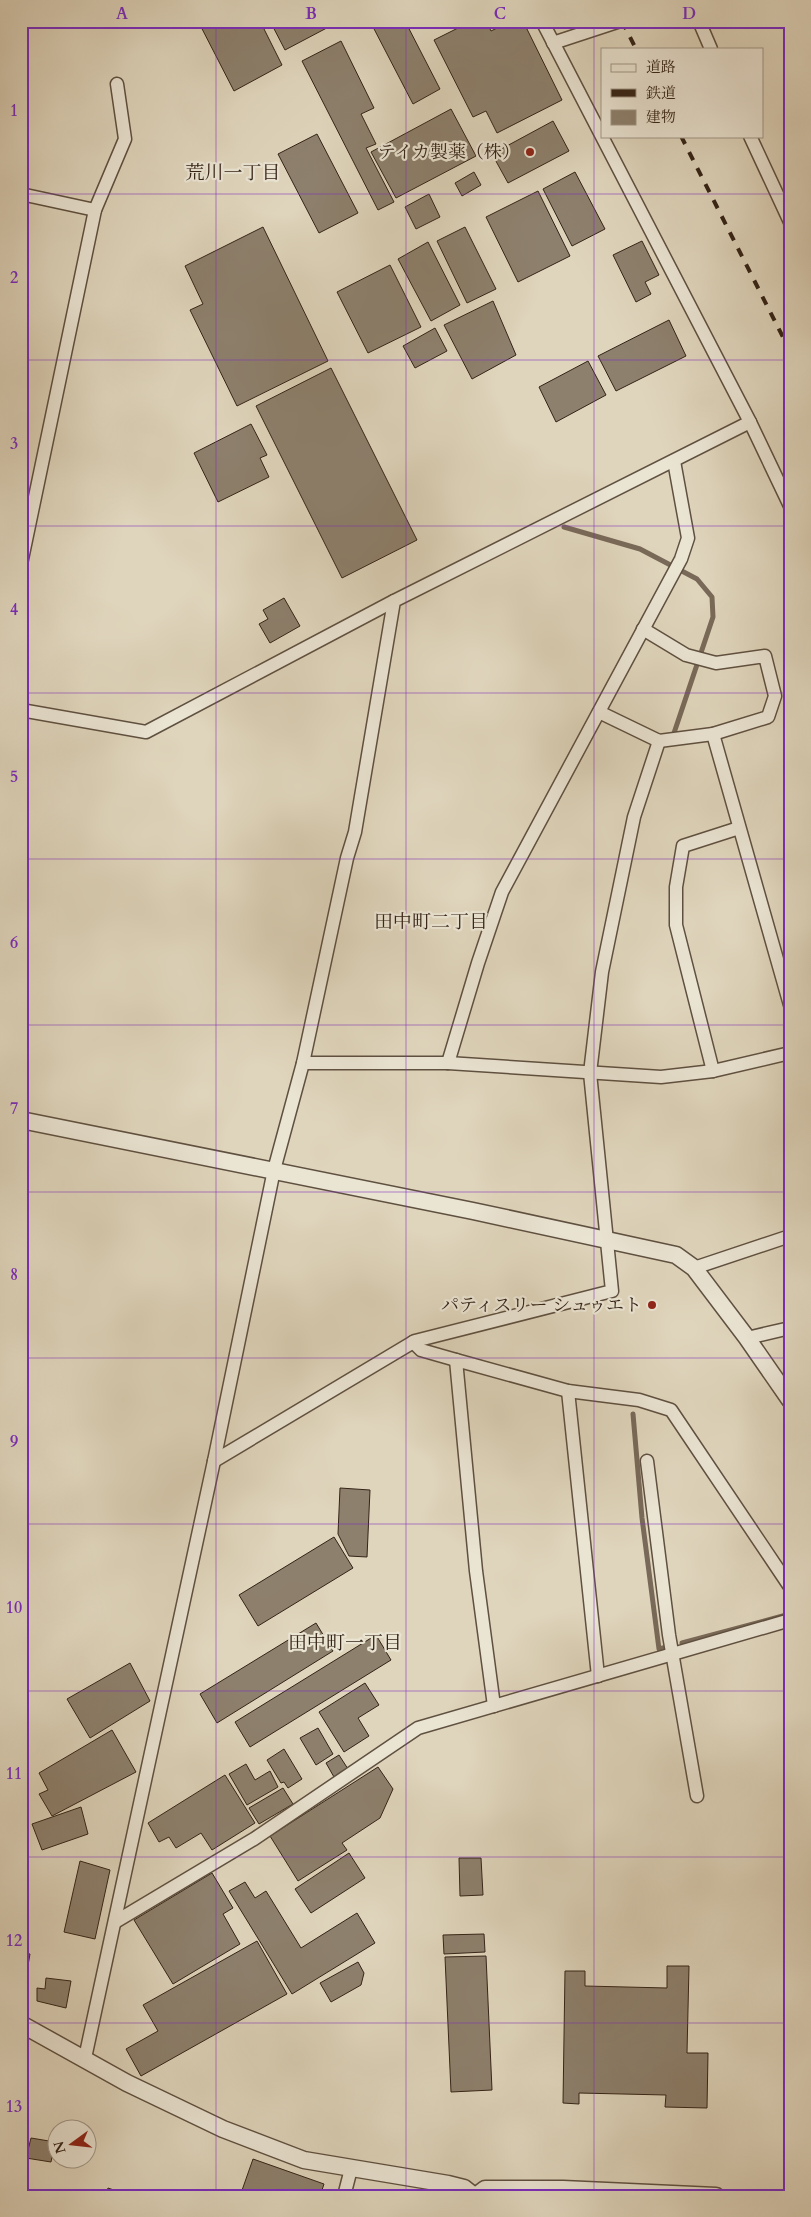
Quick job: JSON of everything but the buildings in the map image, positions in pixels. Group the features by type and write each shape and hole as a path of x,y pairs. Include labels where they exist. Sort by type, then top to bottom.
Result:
{"street":[{"path":"542,21 601,136"},
{"path":"553,44 620,21"},
{"path":"699,21 712,48"},
{"path":"21,564 95,210 126,140 117,84"},
{"path":"602,138 750,422 790,506"},
{"path":"751,138 790,222"},
{"path":"21,194 95,210"},
{"path":"21,710 146,732 394,601 750,422"},
{"path":"448,1063 478,963 502,892 681,559 688,538 674,461"},
{"path":"85,2058 214,1461 274,1170 303,1062 347,858 355,832 394,601"},
{"path":"599,712 659,741 713,734 768,717 775,696 765,656 716,663 686,655 643,629"},
{"path":"713,734 790,1005"},
{"path":"214,1461 414,1342 612,1291 590,1073 602,972 634,817 659,741"},
{"path":"714,1071 676,925 676,887 683,846 740,828"},
{"path":"303,1062 448,1063 661,1077 714,1071 790,1053"},
{"path":"21,1120 274,1170 676,1255 694,1268 747,1338 790,1400"},
{"path":"694,1268 790,1236"},
{"path":"747,1338 790,1328"},
{"path":"414,1342 421,1350 568,1391 639,1400 671,1410 790,1587"},
{"path":"456,1360 476,1571 494,1706"},
{"path":"568,1391 598,1676"},
{"path":"647,1461 674,1654 697,1796"},
{"path":"115,1922 254,1839 418,1728 790,1620"},
{"path":"21,2024 127,2083 224,2129 304,2160 448,2184 464,2188 476,2196 484,2189 563,2189 716,2196"},
{"path":"344,2196 351,2169"}],"waterway":[{"path":"564,527 640,549 697,579 712,597 713,617 674,733"},
{"path":"633,1414 642,1518 659,1649 667,1647"},
{"path":"682,1643 790,1614"}],"railway":[{"path":"622,21 636,48"},
{"path":"682,138 790,351"}],"place":[{"name":"テイカ製薬（株）","path":"530,152"},
{"name":"パティスリー シュゥエト","path":"652,1305"}],"district":[{"name":"荒川一丁目","path":"233,173"},
{"name":"田中町二丁目","path":"431,922"},
{"name":"田中町一丁目","path":"345,1643"}]}
